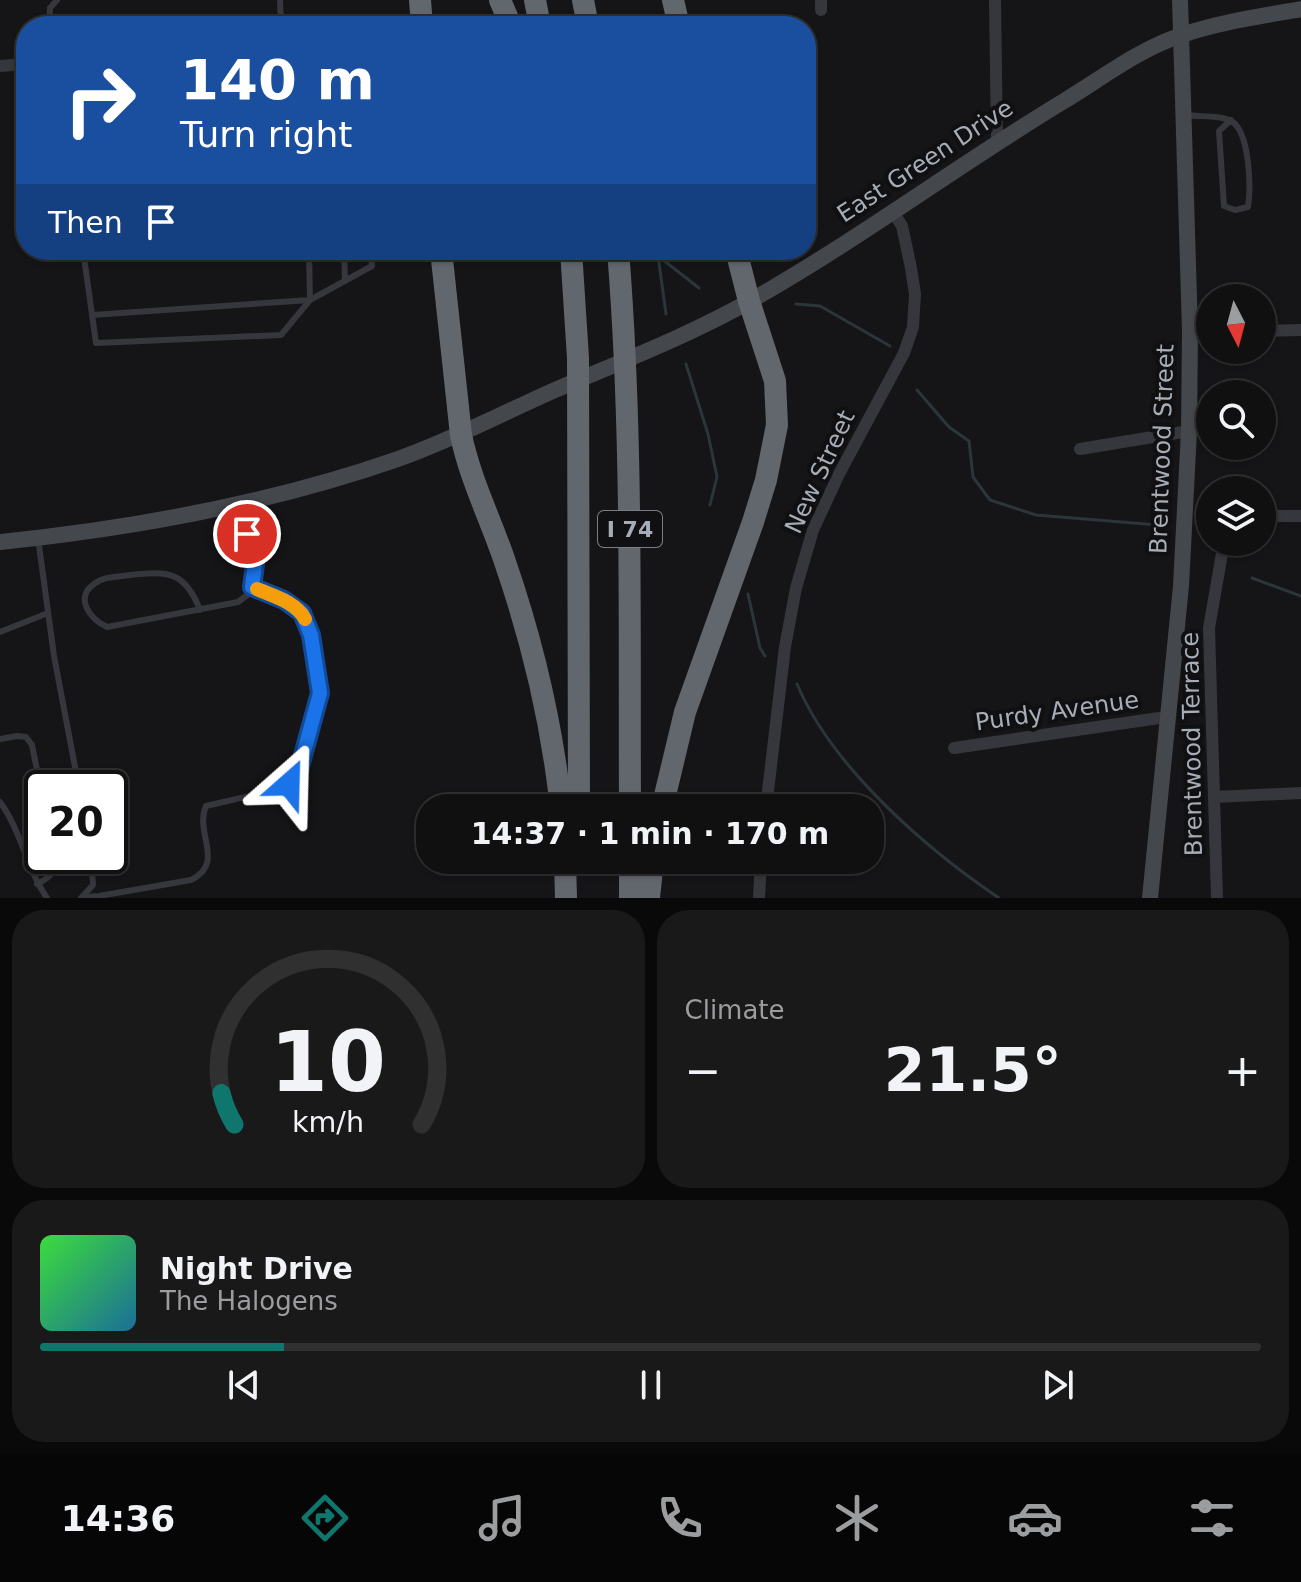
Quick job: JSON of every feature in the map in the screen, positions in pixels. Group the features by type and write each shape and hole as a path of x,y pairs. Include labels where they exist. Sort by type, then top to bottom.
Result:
{"highway":[{"path":"442,260 466,459 529,636 550,722 559,794"},
{"name":"I 74","path":"570,260 578,358 580,471 579,794"},
{"name":"I 74","path":"618,260 629,484 630,794"},
{"path":"665,794 685,712 753,522 777,425 775,381 739,260"},
{"path":"565,874 566,898"},
{"path":"579,874 579,898"},
{"path":"630,874 630,898"},
{"path":"649,898 652,874"}],"main road":[{"name":"Brentwood Street","path":"1150,898 1181,586 1189,431 1190,331 1180,0"},
{"name":"East Green Drive","path":"816,260 1103,75 1181,35 1301,9"},
{"name":"East Green Drive","path":"0,542 176,519 286,494 399,459 461,435 649,349 749,301 815,260"}],"street":[{"path":"995,0 997,142"},
{"name":"New Street","path":"768,794 785,647 796,588 813,530 839,474 904,353 913,327 915,294 911,268 902,226 893,212"},
{"path":"1276,331 1301,330"},
{"path":"1190,331 1196,331"},
{"path":"1080,449 1189,431"},
{"path":"1276,516 1301,516"},
{"name":"Brentwood Terrace","path":"1217,898 1209,628 1222,556"},
{"name":"Purdy Avenue","path":"954,748 1166,717"},
{"path":"1215,797 1301,793"},
{"path":"759,898 760,874"}],"lane":[{"path":"1183,115 1231,120 1242,132 1250,190 1248,207 1235,210 1224,206 1220,159 1219,131 1231,120"},
{"path":"84,260 96,343 281,335 310,300 372,266 372,260"},
{"path":"309,260 310,300"},
{"path":"344,260 345,281"},
{"path":"92,315 310,300"},
{"path":"200,610 193,592 180,580 161,572 105,578 86,592 84,602 95,621 107,627 200,610 238,602 250,593 255,564 239,504"},
{"path":"38,538 76,770"},
{"path":"83,897 191,880 201,875 207,867 208,857 201,817 206,806 280,789 289,784 299,770 320,693 311,635 302,613 284,600 252,587"},
{"path":"0,632 48,613"},
{"path":"0,739 26,737 32,745 37,770"},
{"path":"0,802 18,832 37,884 47,898"},
{"path":"37,884 52,874"},
{"path":"83,897 93,885 92,874"}],"waterway":[{"path":"659,260 666,314"},
{"path":"663,260 699,288"},
{"path":"796,304 820,306 890,346"},
{"path":"686,364 708,434 717,477 710,505"},
{"path":"917,390 949,427 969,441 973,477 990,500 1036,515 1158,525"},
{"path":"1252,578 1301,596"},
{"path":"748,594 760,648 765,656"},
{"path":"797,684 833,745 883,803 941,855 999,898"}],"slow traffic":[{"path":"257,589 284,600 302,613 305,619"}],"route":[{"path":"247,534 255,564 252,587 284,600 302,613 311,635 320,693 299,770 289,784"}]}
